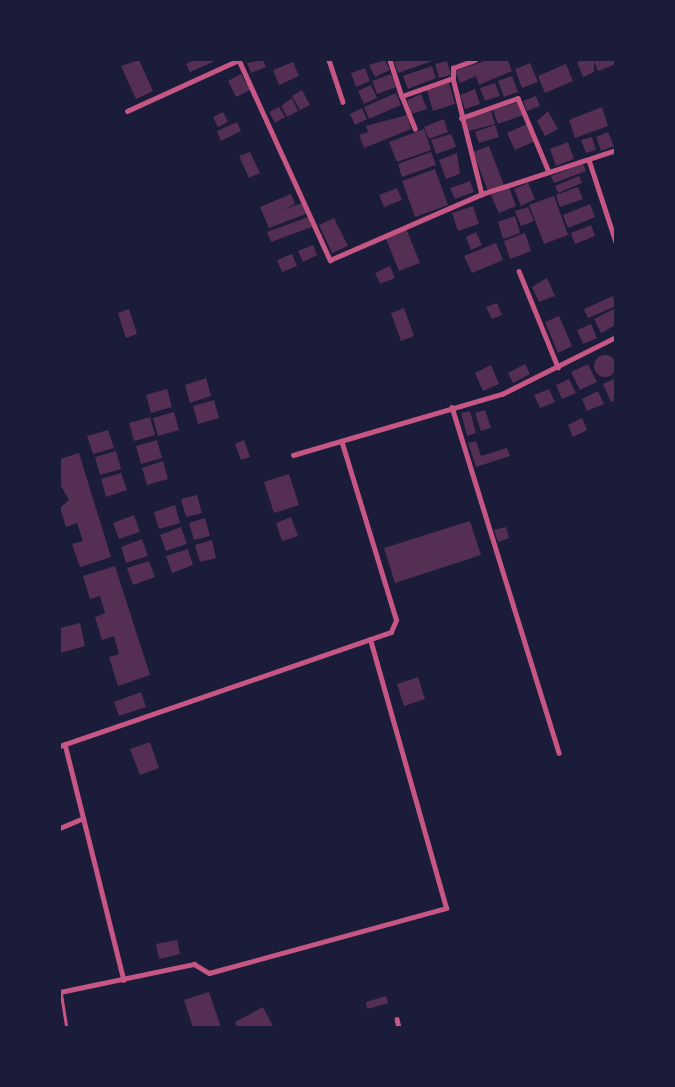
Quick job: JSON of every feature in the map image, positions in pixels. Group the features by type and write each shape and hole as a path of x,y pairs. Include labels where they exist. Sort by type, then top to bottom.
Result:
{"street":[{"path":"127,111 239,60 330,260 482,194 615,150"},
{"path":"329,60 344,102"},
{"path":"390,60 415,129"},
{"path":"451,60 461,118 482,194"},
{"path":"453,68 475,60"},
{"path":"402,96 453,78"},
{"path":"461,118 518,98 549,172"},
{"path":"589,160 615,242"},
{"path":"519,271 558,367"},
{"path":"293,455 342,443 452,407 502,394 615,337"},
{"path":"452,407 559,753"},
{"path":"124,980 62,745 391,632 396,620 342,443"},
{"path":"60,991 194,964 209,973 447,906 370,640"},
{"path":"60,828 83,818"},
{"path":"397,1019 399,1027"}],"lane":[{"path":"60,991 67,1027"}],"building":[{"path":"139,60 153,91 136,99 121,66"},
{"path":"195,60 213,62 190,72 186,64"},
{"path":"263,60 266,67 251,73 247,63"},
{"path":"385,60 390,70 375,77 369,65"},
{"path":"435,60 398,73 394,62"},
{"path":"487,60 508,61 512,71 479,85 476,76 460,83 455,71"},
{"path":"583,60 616,60 616,64 598,71 594,61 594,72 583,77 577,62"},
{"path":"447,61 451,75 439,78 435,64"},
{"path":"293,62 299,76 279,85 273,70"},
{"path":"530,63 538,82 522,88 515,69"},
{"path":"566,64 573,81 545,93 538,76"},
{"path":"432,66 436,78 408,89 403,76"},
{"path":"365,68 370,81 356,87 351,73"},
{"path":"241,74 250,90 236,97 228,81"},
{"path":"391,74 396,87 377,94 372,81"},
{"path":"512,76 518,92 504,97 498,81"},
{"path":"449,83 455,104 433,111 427,90"},
{"path":"495,83 500,96 485,101 480,88"},
{"path":"371,85 377,98 364,104 358,91"},
{"path":"475,89 480,104 465,109 460,95"},
{"path":"302,90 310,105 300,110 292,96"},
{"path":"396,93 401,105 369,119 364,107"},
{"path":"421,94 427,109 412,114 407,100"},
{"path":"536,96 540,106 527,111 523,101"},
{"path":"292,98 298,111 287,117 281,106"},
{"path":"518,102 523,115 498,124 493,110"},
{"path":"279,107 285,117 275,123 269,112"},
{"path":"602,107 608,126 575,138 569,120"},
{"path":"362,108 367,119 355,125 350,114"},
{"path":"491,111 495,124 469,131 466,118"},
{"path":"548,111 558,129 545,136 537,121"},
{"path":"223,112 228,122 218,127 213,117"},
{"path":"407,115 411,129 364,148 359,135 368,132 366,126"},
{"path":"444,119 448,132 429,139 424,127"},
{"path":"237,122 241,131 221,141 217,131"},
{"path":"527,124 535,141 515,150 507,133"},
{"path":"495,125 499,137 479,143 475,132"},
{"path":"424,129 431,150 397,162 389,142"},
{"path":"608,132 614,146 601,151 596,137"},
{"path":"451,134 456,147 436,154 431,140"},
{"path":"592,137 596,150 586,153 581,140"},
{"path":"568,142 574,159 556,166 550,149"},
{"path":"489,146 504,185 488,191 473,152"},
{"path":"250,152 260,173 249,178 239,156"},
{"path":"431,152 436,165 402,177 398,164"},
{"path":"457,153 460,174 446,179 439,160"},
{"path":"583,164 586,171 554,183 551,176"},
{"path":"435,169 448,205 415,217 402,181"},
{"path":"579,176 582,183 558,193 555,186"},
{"path":"470,181 474,192 455,199 450,188"},
{"path":"528,183 535,199 521,206 514,189"},
{"path":"509,187 516,206 499,213 491,195"},
{"path":"578,187 583,199 560,207 556,195"},
{"path":"397,188 402,200 384,207 379,195"},
{"path":"291,194 295,204 282,210 302,203 306,214 269,228 260,207"},
{"path":"554,196 568,235 544,244 529,205"},
{"path":"590,204 595,217 568,228 563,215"},
{"path":"473,206 479,224 458,231 452,213"},
{"path":"528,207 534,221 521,226 515,211"},
{"path":"515,216 520,233 503,239 498,222"},
{"path":"308,217 312,227 271,242 267,232"},
{"path":"334,218 348,246 332,253 319,225"},
{"path":"591,225 595,236 575,244 571,233"},
{"path":"406,228 420,263 399,271 385,236"},
{"path":"476,232 482,245 471,250 466,237"},
{"path":"525,233 531,251 510,259 504,241"},
{"path":"496,243 503,260 472,273 464,256"},
{"path":"313,245 317,255 303,262 298,251"},
{"path":"292,254 297,266 282,272 277,260"},
{"path":"390,266 395,278 380,284 375,273"},
{"path":"547,278 555,296 539,302 532,287"},
{"path":"613,296 616,306 588,318 584,309"},
{"path":"497,303 502,315 492,319 486,307"},
{"path":"404,308 414,336 401,341 391,313"},
{"path":"616,308 616,325 601,333 594,319"},
{"path":"129,309 137,334 126,338 118,313"},
{"path":"559,316 572,346 558,353 545,322"},
{"path":"591,324 597,338 583,344 577,330"},
{"path":"605,355 613,358 616,366 613,374 605,377 597,374 594,366 597,358"},
{"path":"525,364 530,374 513,383 508,373"},
{"path":"588,364 597,382 580,390 571,372"},
{"path":"491,365 499,384 483,391 475,373"},
{"path":"206,378 211,396 190,403 185,385"},
{"path":"616,378 616,400 611,402 603,384"},
{"path":"569,379 576,393 562,399 556,385"},
{"path":"167,389 172,407 151,413 146,395"},
{"path":"549,389 555,402 540,408 534,395"},
{"path":"598,391 604,404 587,411 582,399"},
{"path":"214,400 219,418 198,424 193,406"},
{"path":"485,410 491,428 481,431 475,413"},
{"path":"470,411 476,433 467,436 461,413"},
{"path":"174,412 179,430 158,436 153,418"},
{"path":"150,417 155,435 134,441 129,423"},
{"path":"582,418 587,430 573,437 568,425"},
{"path":"108,430 114,448 93,454 87,436"},
{"path":"157,440 162,458 141,464 136,446"},
{"path":"244,440 250,457 241,460 235,444"},
{"path":"476,441 481,456 507,448 510,456 476,467 468,443"},
{"path":"116,451 121,469 100,475 95,457"},
{"path":"79,453 111,557 80,567 72,544 83,541 77,523 66,527 60,508 69,500 60,484 60,459"},
{"path":"163,461 168,479 147,485 142,468"},
{"path":"121,473 127,490 106,497 101,479"},
{"path":"289,474 299,505 274,513 264,482"},
{"path":"197,495 202,513 186,517 181,499"},
{"path":"175,505 180,523 159,529 154,512"},
{"path":"134,515 140,532 119,539 113,523"},
{"path":"291,517 298,536 282,541 276,523"},
{"path":"205,518 210,536 194,540 189,523"},
{"path":"470,521 481,555 395,583 384,548"},
{"path":"181,527 187,544 166,551 160,535"},
{"path":"506,527 509,538 498,542 494,530"},
{"path":"142,539 148,556 126,563 121,547"},
{"path":"212,540 216,558 200,562 195,545"},
{"path":"188,549 193,565 172,573 166,556"},
{"path":"149,561 155,577 133,585 127,568"},
{"path":"115,566 150,675 118,686 109,657 119,654 114,636 102,640 95,617 105,613 100,596 90,599 83,576"},
{"path":"80,623 85,646 60,653 60,628"},
{"path":"418,677 425,699 404,706 397,684"},
{"path":"141,692 146,707 119,716 114,702"},
{"path":"150,742 159,768 140,775 130,749"},
{"path":"177,940 180,954 159,959 156,944"},
{"path":"209,992 221,1027 193,1028 184,1000"},
{"path":"386,996 388,1003 367,1009 366,1002"},
{"path":"263,1007 274,1028 238,1028 235,1022"}]}
